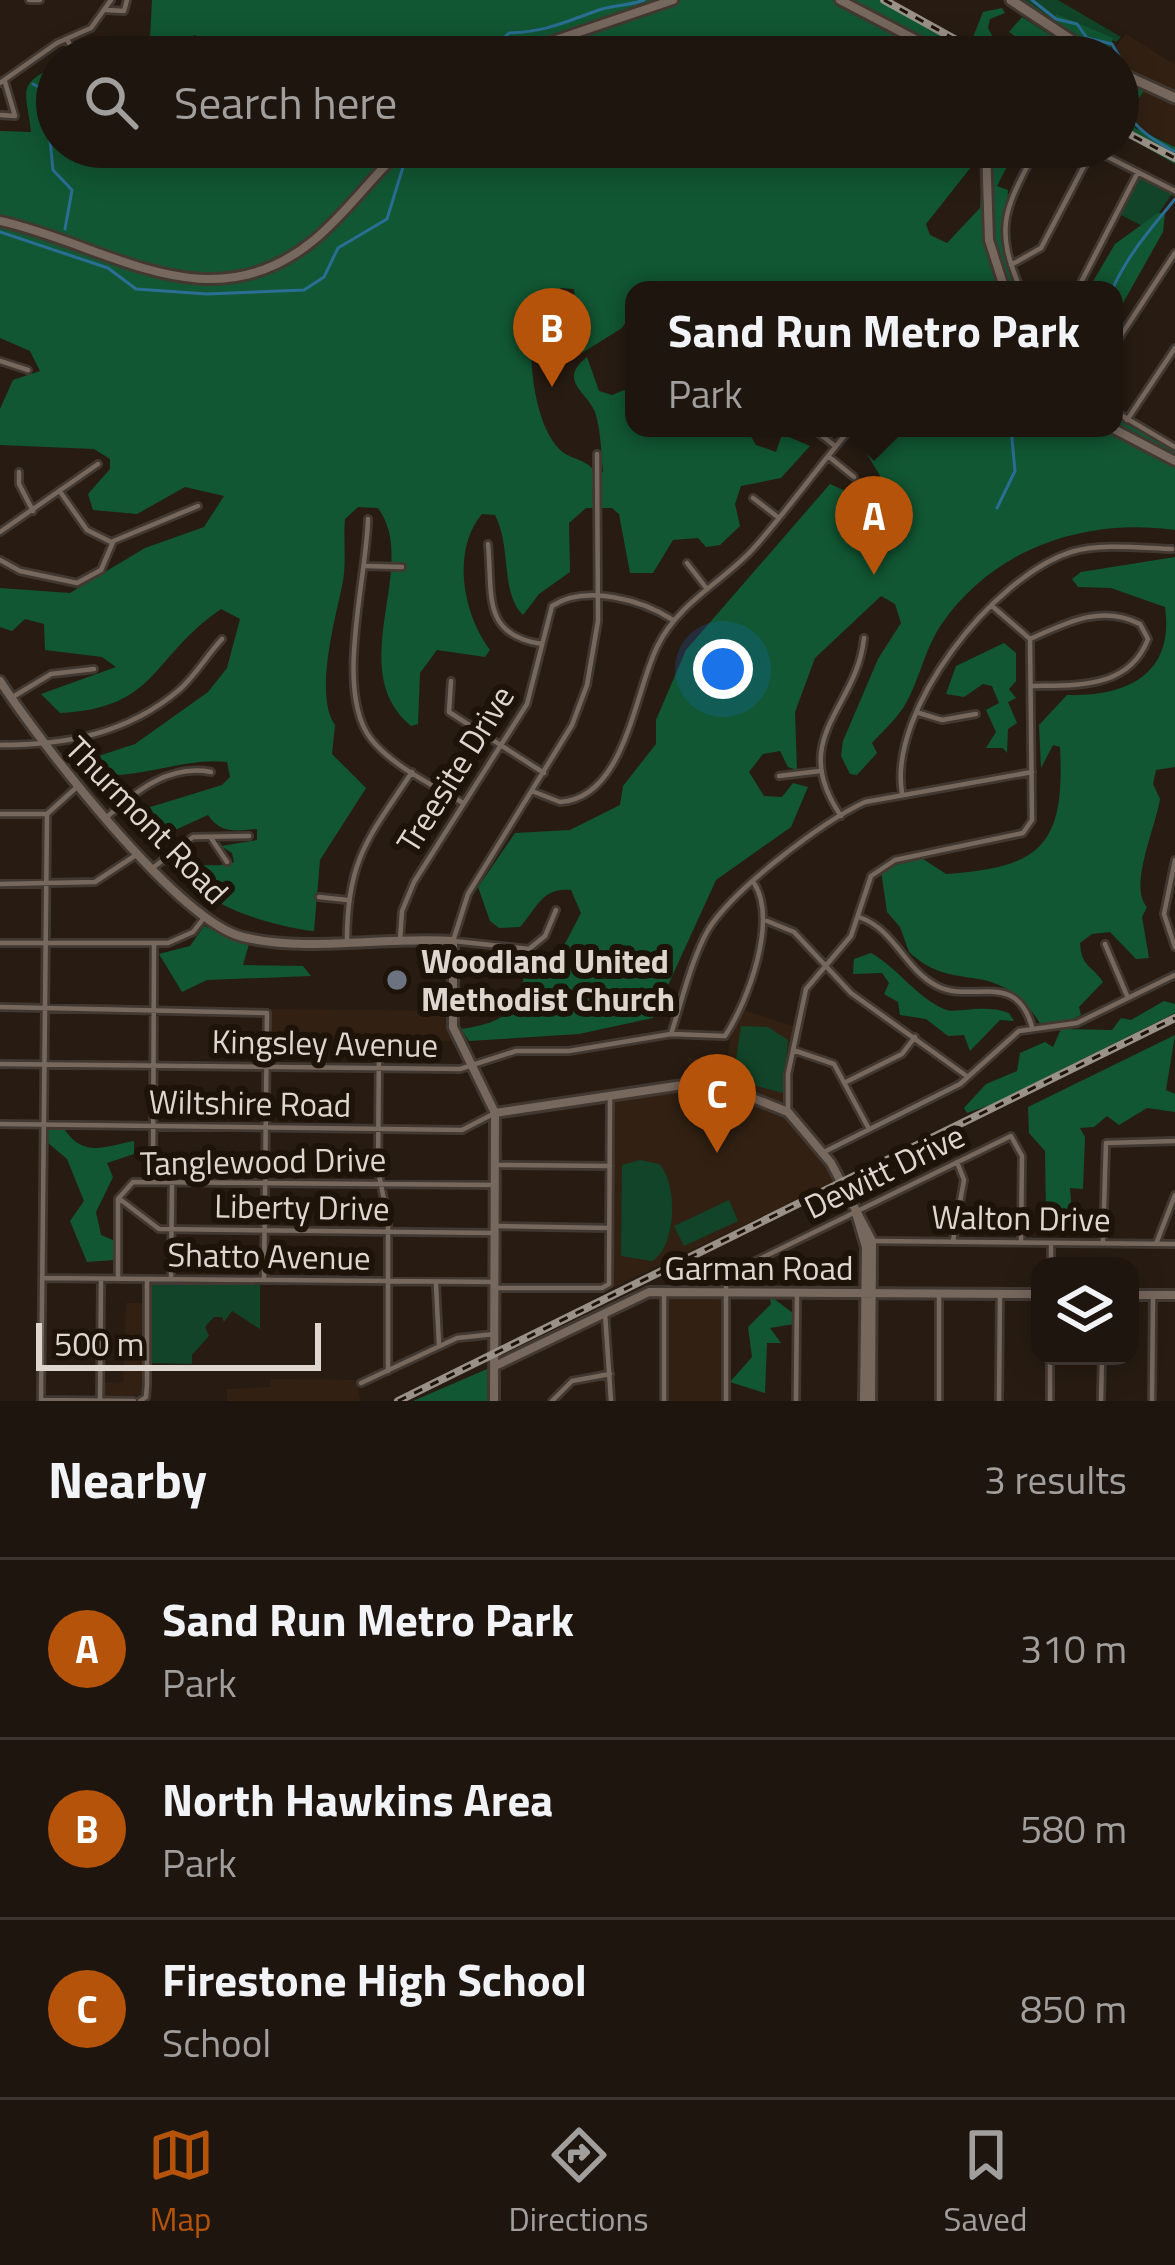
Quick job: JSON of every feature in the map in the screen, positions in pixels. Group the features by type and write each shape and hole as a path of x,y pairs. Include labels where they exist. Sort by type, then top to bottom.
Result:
{"main road":[{"path":"1011,0 1064,36"},
{"path":"1139,81 1175,98"}],"street":[{"path":"29,0 40,0"},
{"path":"74,36 91,28 111,0"},
{"path":"107,10 124,11 127,0"},
{"path":"555,36 673,0"},
{"path":"840,0 909,36"},
{"path":"1,115 15,116 3,82 36,60"},
{"path":"0,221 181,279 223,280 308,244 383,168"},
{"path":"987,168 989,241 1002,281"},
{"path":"1017,281 1002,218 1027,168"},
{"path":"1011,265 1041,248 1080,168"},
{"path":"1130,168 1175,191"},
{"path":"1082,281 1138,172"},
{"path":"1123,332 1175,253"},
{"path":"1127,421 1175,348"},
{"path":"0,361 28,370"},
{"path":"1123,418 1174,445"},
{"path":"1123,434 1175,461"},
{"path":"824,437 836,446"},
{"path":"532,791 567,802 586,796 602,780 673,620 779,518 844,437"},
{"path":"494,1401 495,1113 450,1012 453,941 471,888 572,725 586,685 598,599 597,454"},
{"path":"828,456 854,477"},
{"path":"0,532 98,464"},
{"path":"19,472 19,484 33,511"},
{"path":"61,493 87,530 112,542"},
{"path":"753,498 779,518"},
{"path":"0,560 20,571 77,583 101,570 112,542 198,506"},
{"path":"368,519 352,679 355,706 370,739 463,803"},
{"path":"488,544 498,625 512,639 542,644"},
{"path":"902,794 898,760 945,661 1025,574 1072,552 1172,549"},
{"path":"688,562 707,589"},
{"path":"366,566 402,567"},
{"name":"Treesite Drive","path":"400,940 409,891 534,687 551,606 568,598 598,599"},
{"path":"598,599 643,602 673,620"},
{"path":"788,1112 806,989 851,936 867,882 887,863 1026,831 1034,814 1030,639 992,606"},
{"path":"1030,639 1081,617 1106,615 1140,624 1148,639 1138,657 1110,679 1030,686"},
{"path":"841,816 820,771 822,738 864,638"},
{"path":"0,745 43,745 128,724 178,691 222,639"},
{"path":"11,699 51,674 94,669"},
{"path":"451,681 449,712 544,773"},
{"name":"Thurmont Road","path":"0,682 78,786 203,919 250,939 453,941 523,951 543,939 556,910"},
{"path":"919,712 942,720 976,714"},
{"path":"107,817 152,782 195,770 211,772"},
{"path":"779,776 820,771"},
{"path":"347,940 347,900 358,856 412,772"},
{"path":"670,1034 709,929 754,883 841,816 866,802 1032,772"},
{"path":"0,814 47,814 78,786"},
{"path":"47,814 41,1400 140,1400 147,1279"},
{"path":"154,867 182,842 249,836"},
{"path":"211,837 227,862"},
{"path":"0,884 100,880 140,852"},
{"path":"1175,860 1164,920 1175,947"},
{"path":"754,883 764,900 765,920 791,930 877,1014 968,1077"},
{"path":"1166,891 1175,891"},
{"path":"319,897 347,900"},
{"path":"859,917 886,931 930,982 956,991 999,991 1023,1006 1033,1027"},
{"path":"0,943 154,944 182,939 203,919"},
{"name":"Kingsley Avenue","path":"0,1064 473,1068 516,1051 569,1051 670,1034 716,1036 728,1033 752,977 765,920"},
{"path":"153,1181 154,944"},
{"path":"1105,944 1128,998"},
{"path":"822,1153 968,1077 1010,1037 1033,1027 1072,1024 1175,975"},
{"path":"0,1007 266,1012 264,1280"},
{"path":"845,1082 902,1054 915,1037"},
{"path":"379,1045 380,1183 388,1232 388,1371"},
{"path":"794,1051 828,1060 869,1129"},
{"path":"495,1113 713,1081 788,1112 822,1153 869,1241 868,1401"},
{"path":"609,1228 610,1095"},
{"name":"Wiltshire Road","path":"0,1124 462,1130 495,1113"},
{"name":"Dewitt Drive","path":"726,1290 731,1274 1011,1136 1022,1156 1021,1242"},
{"path":"1103,1244 1106,1143 1175,1141"},
{"path":"953,1241 964,1180 957,1162"},
{"path":"496,1165 610,1166"},
{"path":"171,1279 172,1181"},
{"name":"Tanglewood Drive","path":"118,1279 118,1199 128,1184 496,1185"},
{"path":"1156,1244 1175,1195"},
{"name":"Liberty Drive","path":"118,1199 153,1227 172,1230 609,1228"},
{"name":"Shatto Avenue","path":"42,1278 602,1288 609,1284 609,1228"},
{"name":"Walton Drive","path":"869,1241 1175,1244"},
{"path":"1052,1243 1052,1257"},
{"path":"100,1401 101,1278"},
{"path":"436,1282 439,1345"},
{"path":"664,1290 664,1401"},
{"name":"Garman Road","path":"495,1366 664,1290 1031,1294"},
{"path":"726,1290 726,1401"},
{"path":"796,1401 797,1291"},
{"path":"939,1293 939,1401"},
{"path":"999,1401 1000,1294"},
{"path":"1139,1295 1175,1295"},
{"path":"1152,1401 1154,1296"},
{"path":"605,1313 611,1401"},
{"path":"361,1383 466,1335 495,1334"},
{"path":"1050,1365 1050,1401"},
{"path":"1101,1401 1102,1365"},
{"path":"552,1401 572,1381 610,1374"}],"shaded area":[{"path":"1139,42 1175,65 1175,94 1139,78"},
{"path":"1139,87 1175,103 1175,146 1139,128"},
{"path":"738,1008 795,1027 786,1075 786,1114 824,1158 836,1181 612,1288 614,1097 692,1086 688,1058 727,1057"},
{"path":"271,1009 450,1011 459,1041 271,1040"},
{"path":"667,1296 721,1296 721,1401 667,1401"},
{"path":"126,1303 145,1303 144,1395 104,1398 103,1383 123,1382"},
{"path":"271,1379 357,1380 360,1401 227,1401 227,1389 270,1387"}],"green space":[{"path":"152,0 880,0 944,36 193,35 150,36"},
{"path":"1019,0 1058,0 1119,36 1103,36 1057,15 1054,23"},
{"path":"1002,8 1005,13 990,19 992,36 973,36 983,12"},
{"path":"1056,14 1108,36 1075,36 1054,23"},
{"path":"1022,17 1052,36 1014,36 1009,32"},
{"path":"34,79 36,168 970,168 926,224 930,235 947,243 980,208 983,168 1006,168 997,186 1008,190 1010,241 1023,281 625,281 625,324 582,353 574,289 561,288 538,301 531,358 544,424 564,453 595,472 603,472 597,419 574,379 578,365 587,357 599,391 612,395 625,390 625,437 751,437 756,445 776,452 781,437 789,437 810,446 781,478 741,486 735,504 740,526 720,545 706,547 698,538 673,540 653,573 630,573 619,514 612,508 586,508 569,523 570,572 539,594 523,615 511,594 495,515 482,514 466,546 464,582 473,619 490,650 485,657 437,650 420,673 418,724 411,726 392,702 383,676 392,558 389,532 378,508 358,507 345,519 343,578 326,695 335,725 332,754 366,788 320,860 314,931 281,925 221,904 204,893 187,867 234,862 232,853 221,846 257,840 257,829 224,828 208,815 164,835 145,825 144,809 222,785 230,777 227,762 115,775 81,770 80,762 135,744 208,692 227,668 240,619 221,609 135,691 116,702 60,713 41,694 116,667 102,657 45,650 44,624 25,619 12,631 0,627 0,588 70,593 145,548 204,527 224,496 185,487 137,514 93,510 88,494 110,469 110,459 94,449 0,445 0,409 13,380 40,371 30,351 0,338 0,131 31,132 26,91"},
{"path":"1139,130 1175,147 1175,164 1139,143"},
{"path":"1138,172 1174,191 1148,229 1117,213"},
{"path":"1158,213 1165,213 1163,232 1123,303 1123,281 1093,281 1115,244"},
{"path":"1123,418 1175,448 1175,530 1142,527 1076,534 1014,558 987,576 941,625 903,708 872,743 877,753 857,775 850,774 841,756 843,741 878,659 901,623 895,604 881,596 815,658 795,712 797,770 788,767 780,751 763,754 749,772 764,796 782,797 793,783 808,787 791,827 716,880 653,1018 579,1034 469,1041 461,1029 496,1020 511,1009 524,977 556,961 581,913 571,890 561,890 541,900 520,927 499,928 490,921 478,887 515,833 570,830 620,805 623,786 656,744 656,720 686,650 830,484 852,494 872,494 882,479 865,451 871,437 1123,437"},
{"path":"1175,557 1175,767 1156,770 1153,784 1160,799 1140,885 1147,907 1142,917 1149,958 1136,959 1110,932 1092,934 1080,943 1081,951 1103,982 1079,1007 1081,1015 1067,1022 1040,1023 1007,989 943,972 909,952 900,927 887,912 881,870 920,857 946,874 979,871 1026,856 1041,844 1052,828 1061,780 1060,747 1053,745 1041,768 1039,725 1067,695 1107,692 1141,678 1162,651 1166,631 1165,607 1111,588 1078,587 1072,579 1081,572"},
{"path":"1004,643 1016,653 1016,681 1009,689 1016,698 1008,702 1017,723 1008,729 1007,753 1003,748 986,748 996,732 986,710 999,703 992,686 983,684 964,697 946,694 956,666"},
{"path":"204,926 249,944 243,965 303,966 311,976 207,980 182,992 159,954 190,946"},
{"path":"871,953 944,1009 999,1010 1014,1021 1000,1020 970,1051 964,1035 948,1036 926,1019 900,1015 898,1002 884,994 889,983 882,973 853,974 854,959"},
{"path":"1164,1001 1175,1004 1175,1013 993,1104 967,1113 964,1108 986,1084 1017,1071 1020,1053 1045,1042 1053,1047 1061,1029 1112,1030 1121,1018 1131,1020"},
{"path":"741,1026 768,1027 788,1040 783,1093 733,1080"},
{"path":"1175,1035 1166,1090 1175,1094 1175,1112 1147,1108 1119,1125 1107,1116 1094,1127 1080,1128 1085,1137 1083,1189 1070,1188 1072,1214 1061,1227 1046,1216 1045,1151 1029,1133 1028,1107"},
{"path":"63,1127 86,1147 134,1141 134,1154 107,1163 113,1177 96,1212 101,1235 113,1240 113,1260 87,1262 70,1221 84,1201 67,1159 47,1142 45,1129"},
{"path":"640,1160 659,1164 672,1199 666,1242 652,1261 621,1256 622,1165"},
{"path":"729,1200 738,1221 684,1246 674,1226"},
{"path":"150,1284 260,1285 260,1329 232,1311 224,1322 214,1317 205,1327 209,1336 192,1355 192,1364 149,1363"},
{"path":"769,1295 794,1314 794,1324 770,1328 781,1343 767,1343 765,1393 730,1382 752,1357 748,1327 771,1304"},
{"path":"487,1369 489,1401 413,1401"}],"water":[{"path":"557,302 567,328 561,344 550,346 542,339 547,303"}],"waterway":[{"path":"506,36 644,0"},
{"path":"1032,0 1056,19 1077,24 1086,36"},
{"path":"1139,126 1175,152"},
{"path":"53,168 72,190 65,229"},
{"path":"0,232 108,268 136,289 207,294 304,290 324,277 338,248 387,219 403,168"},
{"path":"1117,281 1175,199"},
{"path":"997,508 1015,471 1012,437"}],"railway":[{"path":"884,0 949,36"},
{"path":"1139,139 1175,158"},
{"path":"398,1401 1175,1018"}],"place":[{"name":"North Hawkins Area","path":"552,387"},
{"name":"Sand Run Metro Park","path":"874,575"},
{"name":"Woodland United Methodist Church","path":"397,980"},
{"name":"Firestone High School","path":"717,1153"}]}
